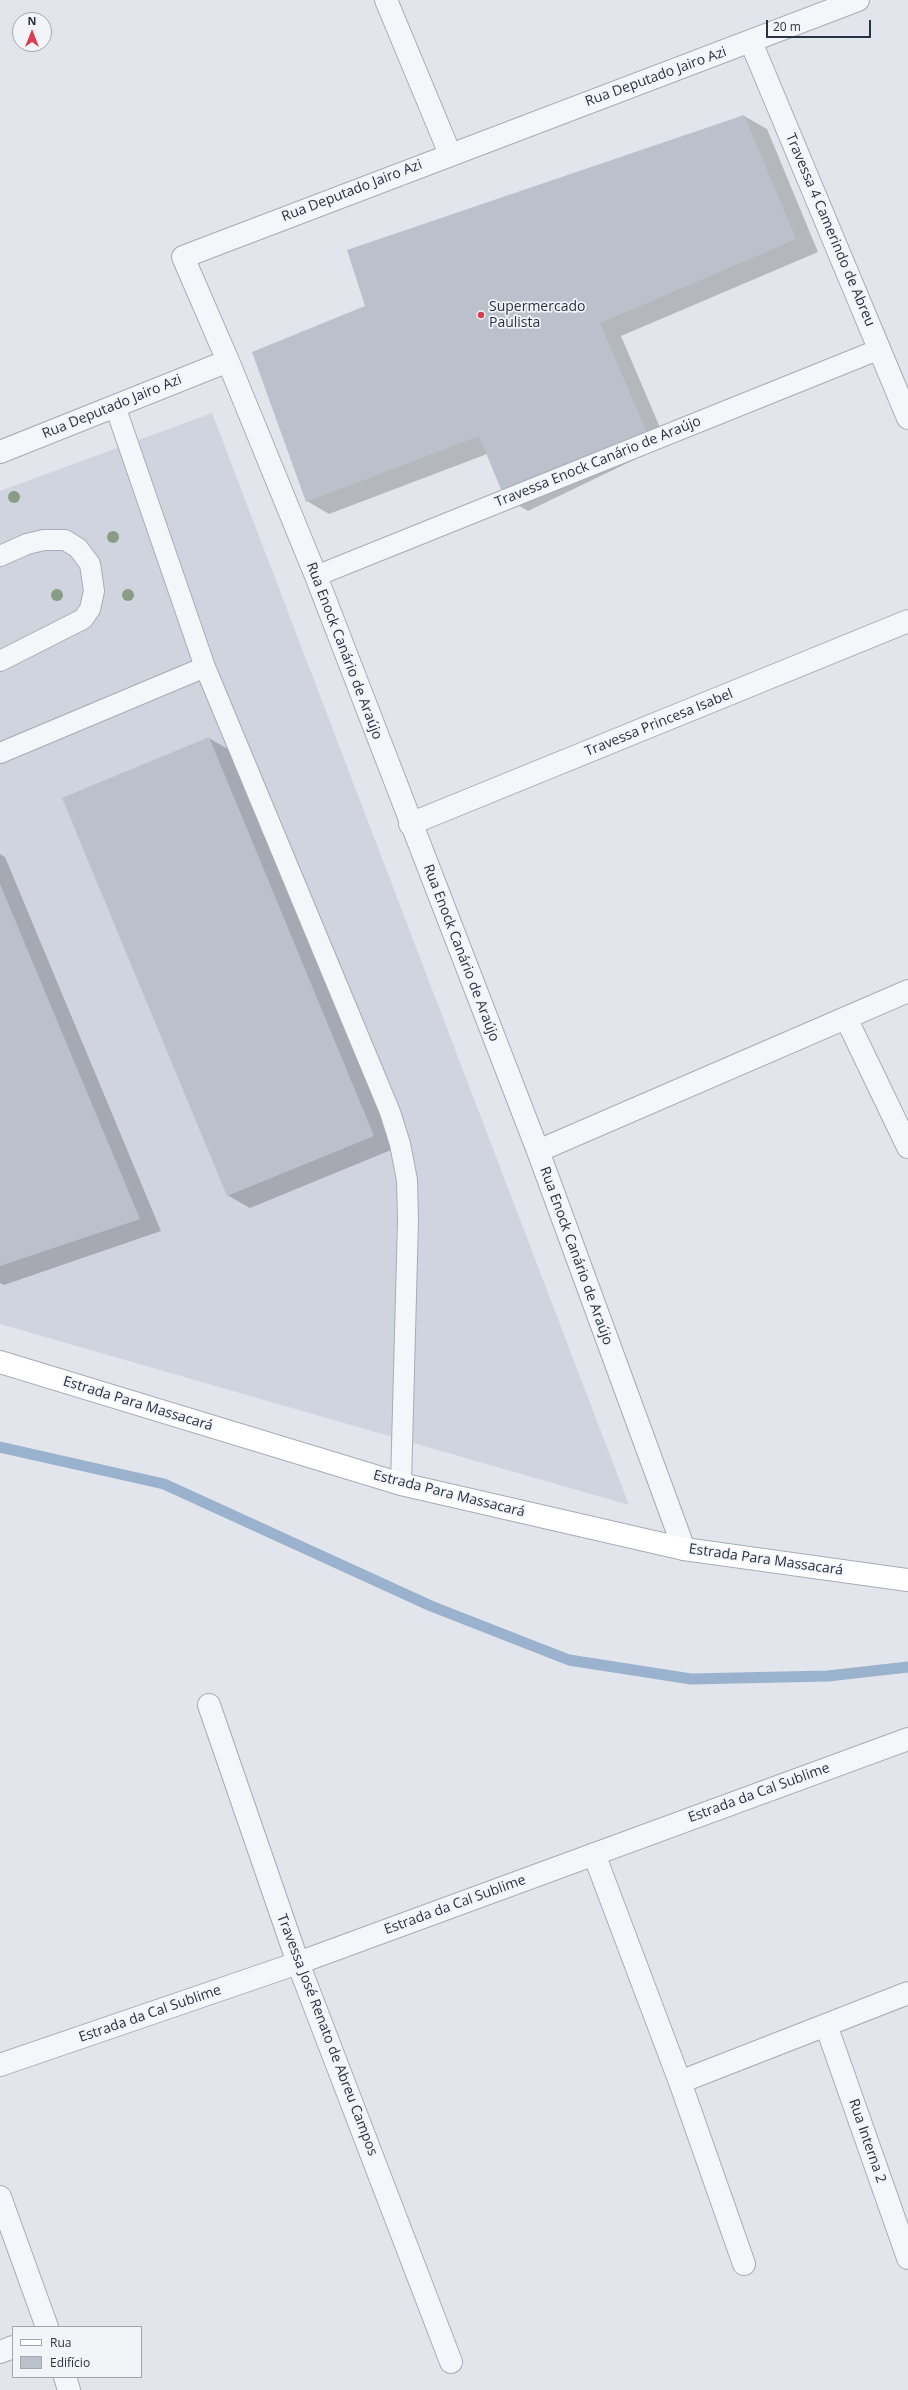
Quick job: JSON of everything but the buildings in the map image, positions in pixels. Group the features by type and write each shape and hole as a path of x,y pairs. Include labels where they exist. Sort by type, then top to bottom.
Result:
{"main road":[{"name":"Estrada Para Massacará","path":"0,1362 401,1484 684,1549 908,1580"}],"street":[{"path":"386,0 450,154"},
{"name":"Rua Deputado Jairo Azi","path":"0,452 228,361 183,257 450,154 751,42 858,0"},
{"name":"Travessa 4 Camerindo de Abreu","path":"751,42 908,418"},
{"name":"Rua Enock Canário de Araújo","path":"228,361 316,576 410,824 538,1151 684,1549"},
{"name":"Travessa Princesa Isabel","path":"410,824 908,621"},
{"path":"538,1151 908,991"},
{"path":"846,1018 908,1147"},
{"name":"Travessa José Renato de Abreu Campos","path":"209,1705 298,1963 451,2362"},
{"name":"Estrada da Cal Sublime","path":"0,2065 298,1963 908,1739"},
{"path":"594,1854 680,2082 744,2264"},
{"path":"680,2082 908,1993"},
{"name":"Rua Interna 2","path":"826,2025 907,2250"},
{"path":"0,2196 47,2326"},
{"path":"0,2352 12,2347"},
{"path":"65,2378 69,2390"}],"lane":[{"name":"Travessa Enock Canário de Araújo","path":"316,576 880,349"},
{"path":"115,406 205,667 390,1112 400,1144 407,1180 408,1220 401,1484"},
{"path":"0,556 26,544 44,540 65,540 78,548 90,564 94,591 90,609 83,619 0,661"},
{"path":"0,753 205,667"}],"shaded area":[{"path":"212,413 629,1505 0,1324 0,491"}],"waterway":[{"path":"0,1447 164,1484 431,1606 569,1660 691,1679 828,1676 908,1667"}],"place":[{"name":"Supermercado Paulista","path":"481,315"}]}
